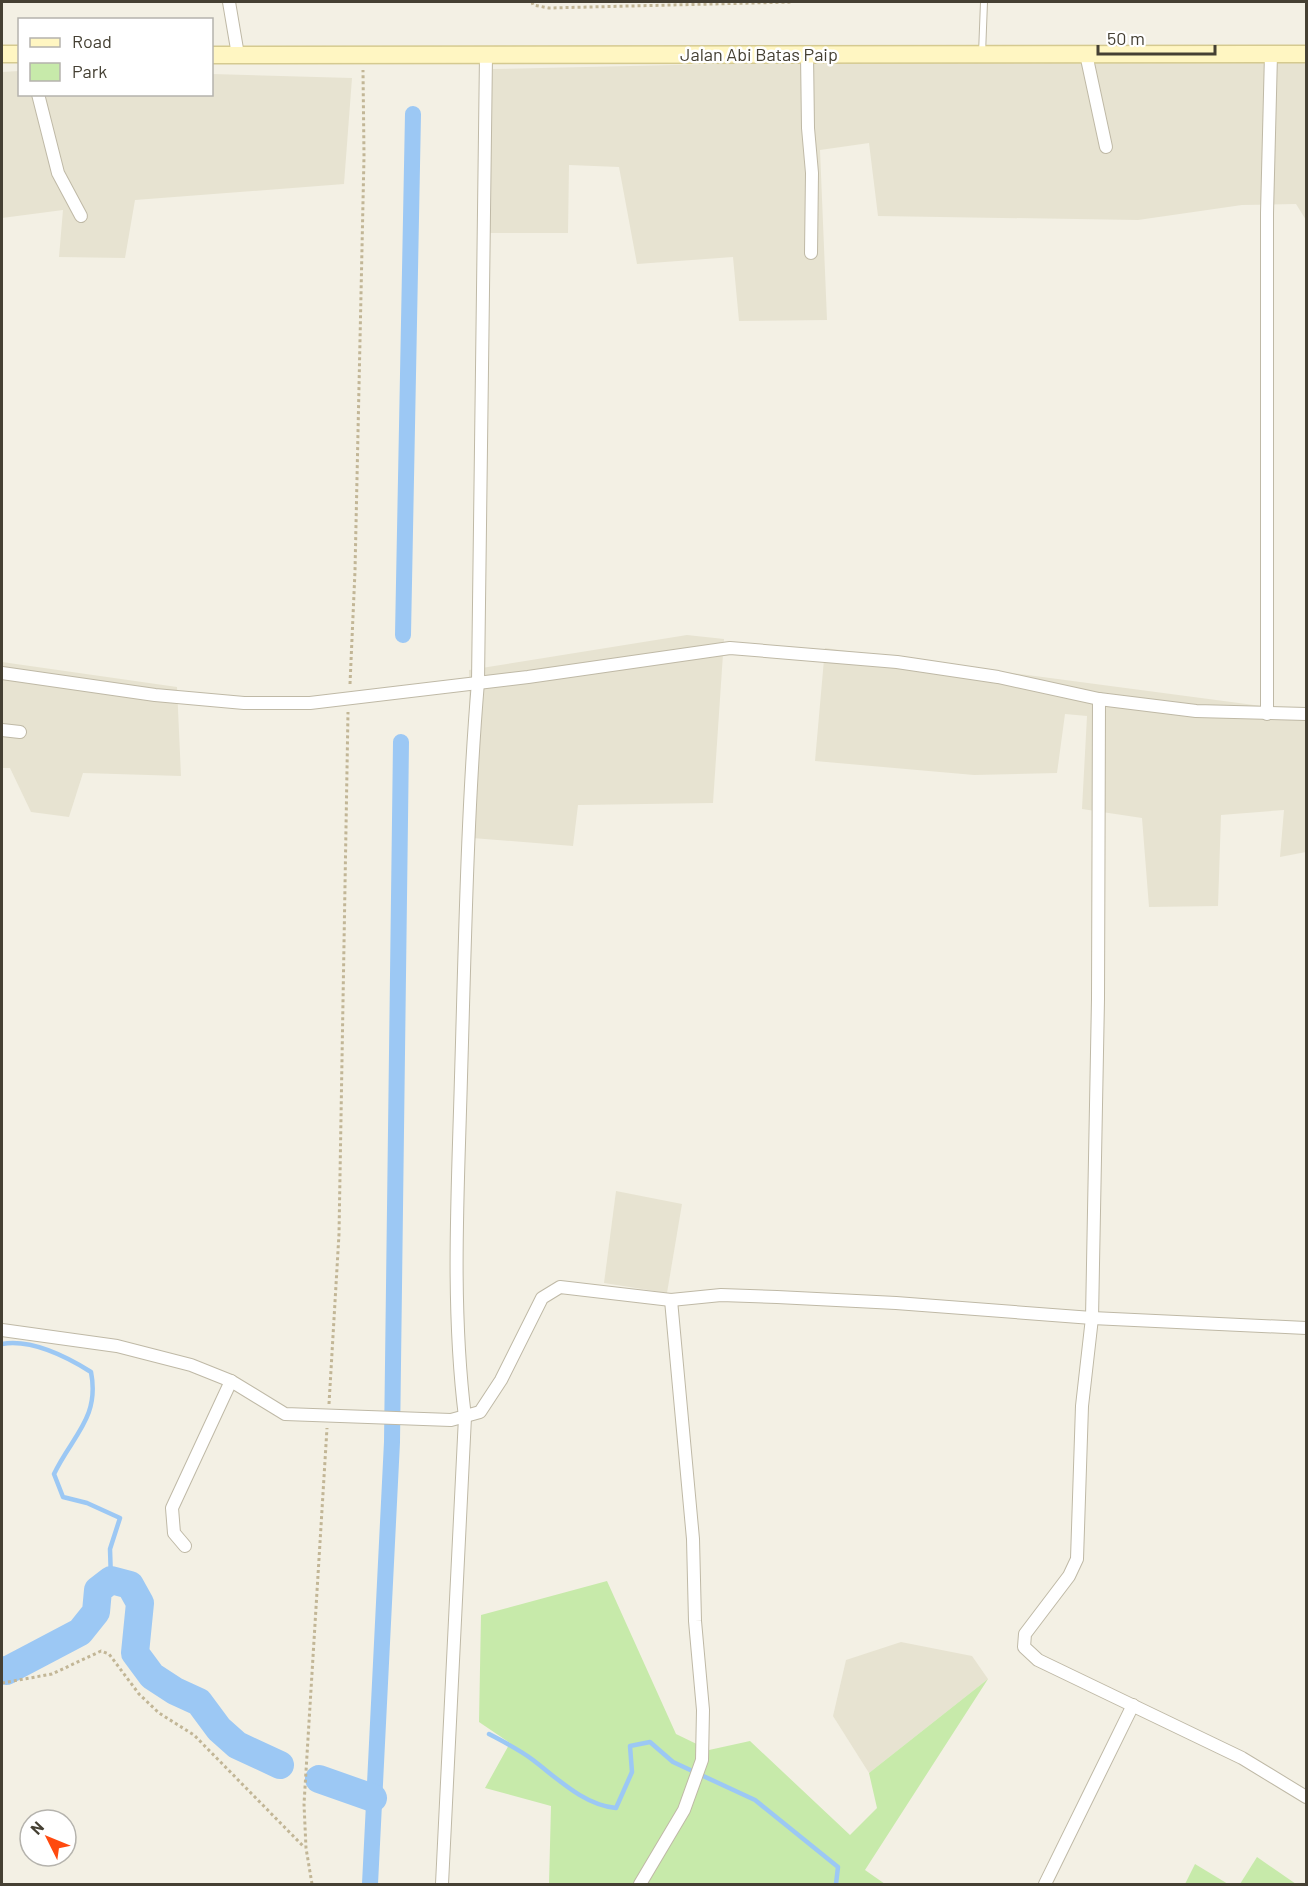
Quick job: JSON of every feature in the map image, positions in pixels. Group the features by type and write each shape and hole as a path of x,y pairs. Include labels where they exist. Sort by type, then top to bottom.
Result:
{"main road":[{"path":"2,54 18,54"},
{"name":"Jalan Abi Batas Paip","path":"213,55 1306,54"}],"street":[{"path":"229,2 238,55"},
{"path":"807,54 807,128 812,173 811,253"},
{"path":"1086,54 1106,147"},
{"path":"1267,714 1267,213 1271,54"},
{"path":"442,1884 465,1417 457,1355 456,1266 470,778 478,682 480,55"},
{"path":"39,96 58,173 81,216"},
{"path":"2,673 155,696 244,703 310,704 730,648 897,662 998,677 1099,699 1196,711 1306,714"},
{"path":"1099,699 1098,999 1092,1318 1082,1406 1077,1559 1070,1576 1024,1634 1023,1643 1027,1652 1038,1660 1242,1758 1306,1797"},
{"path":"2,730 20,732"},
{"path":"2,1330 117,1347 191,1365 231,1381 285,1414 347,1414 451,1420 480,1412 522,1341 542,1298 550,1291 560,1287 671,1300 721,1296 777,1297 896,1303 1092,1318 1306,1328"},
{"path":"640,1884 671,1834 692,1792 702,1760 703,1710 695,1621 692,1515 671,1300"},
{"path":"185,1546 174,1533 172,1508 231,1381"},
{"path":"1045,1884 1133,1705"}],"lane":[{"path":"982,54 984,2"}],"path":[{"path":"532,2 549,8 793,2"},
{"path":"312,1884 306,1848 304,1804 339,1234 348,699 354,604 364,156 370,54"},
{"path":"2,1683 52,1674 101,1651 109,1654 139,1694 159,1713 194,1735 306,1848"}],"shaded area":[{"path":"1306,57 1306,220 1296,204 1242,205 1138,220 878,216 869,143 820,150 827,320 739,321 733,257 637,264 619,167 569,165 568,233 478,233 493,69 948,59"},
{"path":"18,71 18,96 213,96 213,74 352,78 344,184 135,200 125,258 59,257 63,210 2,218 2,72"},
{"path":"687,635 724,639 713,803 578,805 573,846 472,838 469,670"},
{"path":"825,648 1269,707 1306,707 1306,852 1280,857 1284,810 1221,815 1218,906 1149,907 1142,818 1082,809 1087,716 1065,714 1057,773 974,775 815,761"},
{"path":"2,662 177,687 181,776 83,773 69,817 31,812 10,768 2,768"},
{"path":"616,1191 682,1204 667,1293 604,1283"},
{"path":"901,1642 972,1656 988,1679 869,1773 833,1716 846,1660"}],"green space":[{"path":"607,1581 676,1734 709,1750 750,1741 850,1835 877,1808 869,1773 988,1679 865,1870 885,1884 549,1884 551,1806 485,1788 510,1743 479,1722 481,1615"},
{"path":"1257,1857 1296,1884 1240,1884"},
{"path":"1195,1864 1228,1884 1185,1884"}],"waterway":[{"path":"403,635 413,114"},
{"path":"370,1884 392,1442 401,742"},
{"path":"2,1344 25,1344 48,1350 91,1372 93,1388 88,1414 54,1474 63,1497 87,1503 120,1518 110,1549 111,1580"},
{"path":"2,1670 6,1671 80,1632 96,1612 98,1590 111,1580 130,1585 140,1603 135,1653 152,1676 175,1691 199,1702 219,1729 237,1745 280,1765"},
{"path":"489,1734 528,1756 582,1797 616,1808 632,1772 630,1746 650,1742 673,1762 755,1800 838,1867 836,1884"},
{"path":"319,1779 373,1798"}]}
